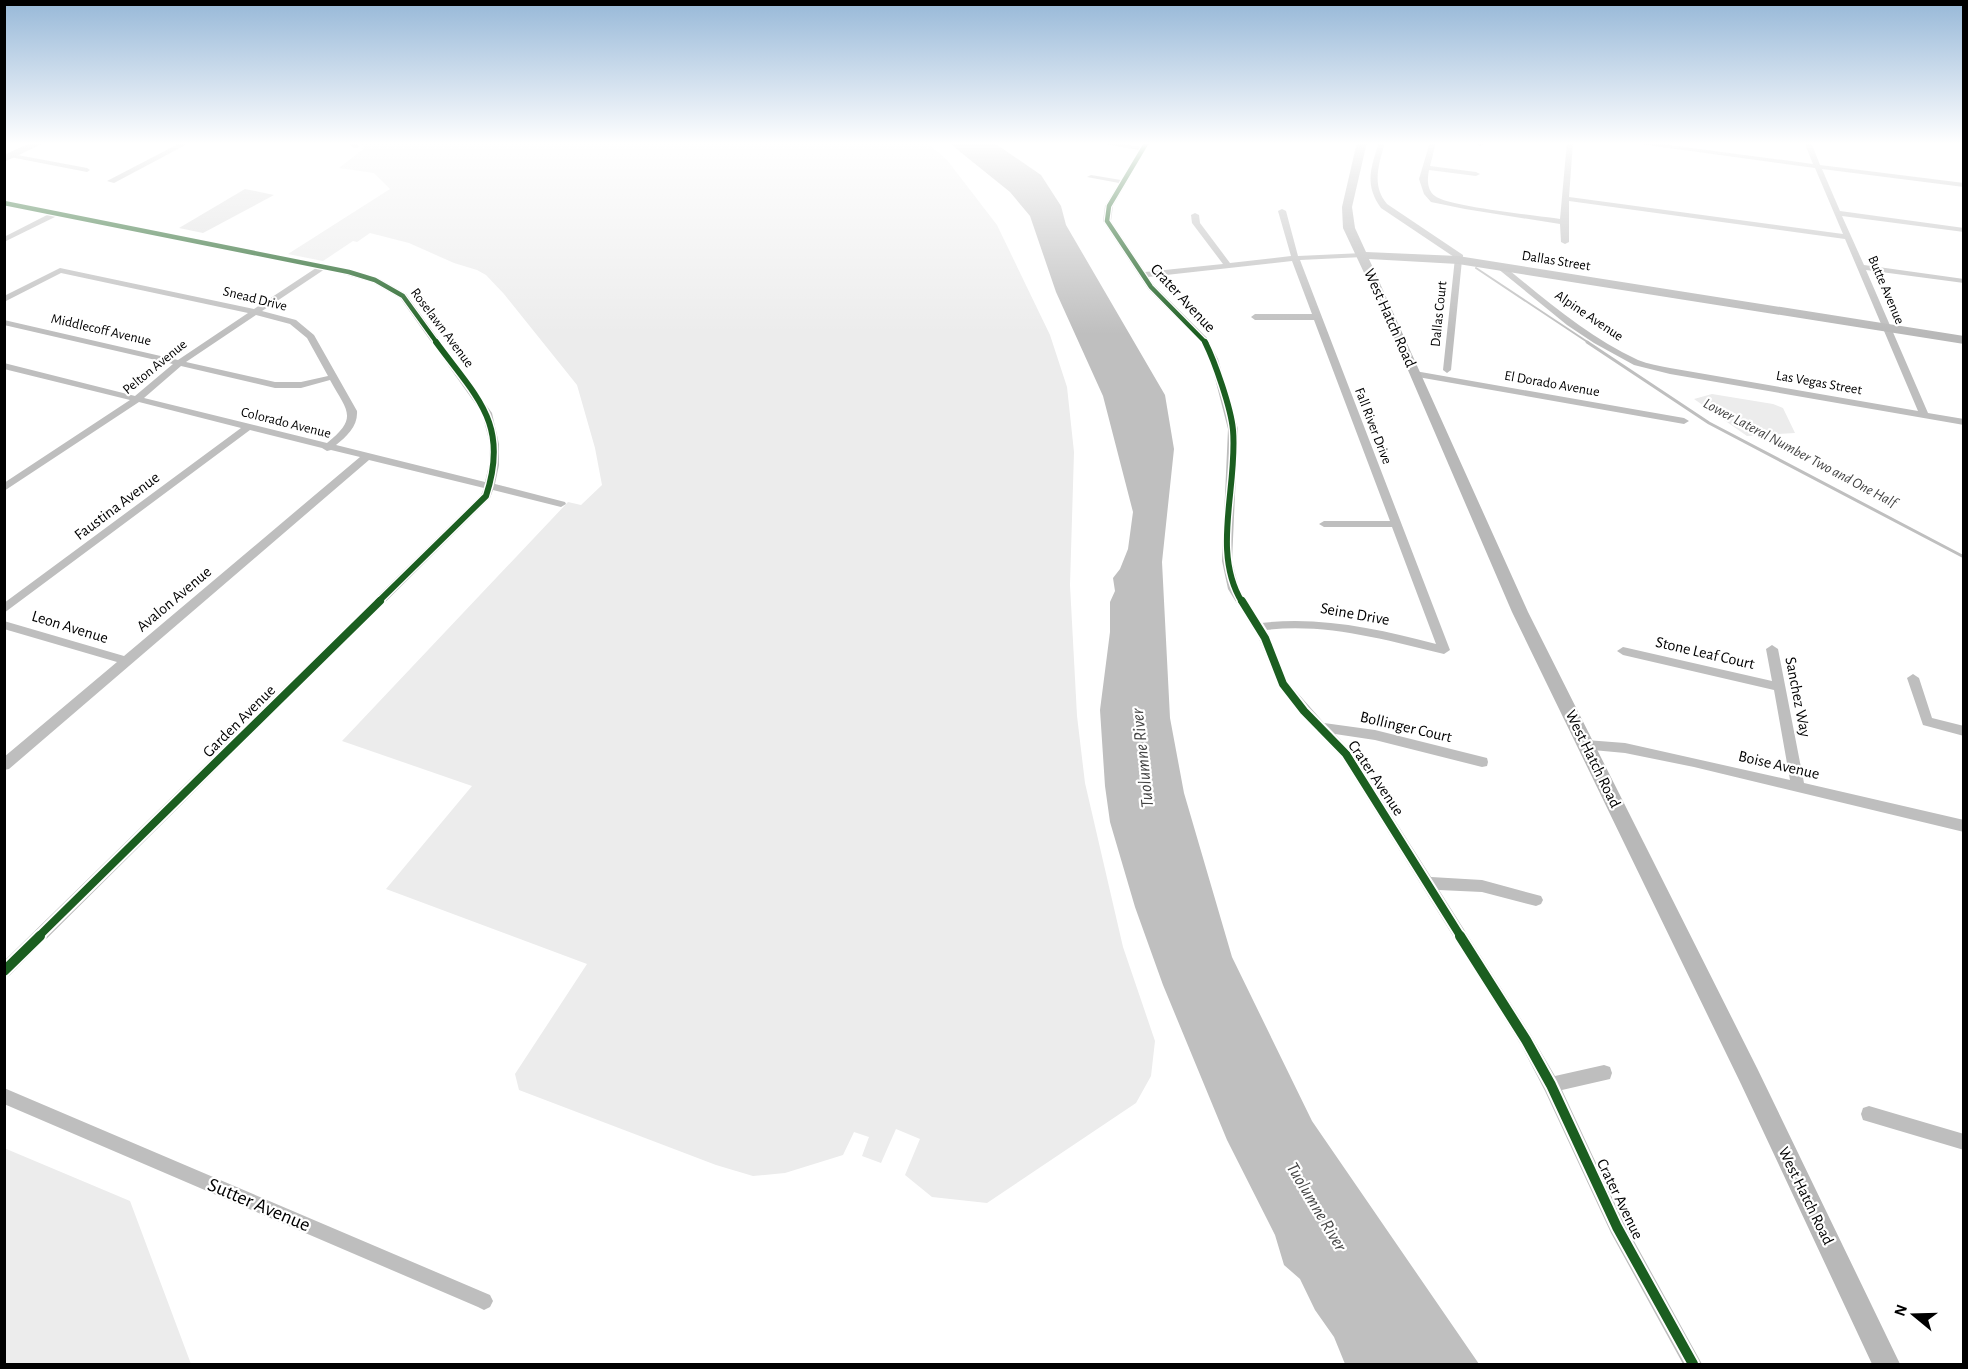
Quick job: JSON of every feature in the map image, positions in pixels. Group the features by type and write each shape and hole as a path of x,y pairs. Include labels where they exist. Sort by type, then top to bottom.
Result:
{"main road":[{"name":"West Hatch Road","path":"1347,206 1349,228 1363,255 1520,612 1749,1076 1886,1365"},
{"name":"Dallas Street","path":"1363,255 1458,260 1964,340"}],"street":[{"name":"Roselawn Avenue","path":"19,206 323,267 375,280 395,290 410,303 487,413 492,425 495,463 489,487"},
{"name":"Crater Avenue","path":"1110,206 1107,211 1107,221 1142,275 1157,294 1204,340 1214,359 1233,429 1227,561 1234,589 1265,638 1283,684 1304,711 1346,754 1430,883 1526,1040 1551,1085 1617,1227 1694,1365"},
{"path":"1461,206 1564,222"},
{"path":"1565,242 1566,206"},
{"path":"1618,206 1848,237"},
{"name":"Butte Avenue","path":"1835,206 1924,415"},
{"name":"Fall River Drive","path":"1282,211 1295,258 1444,650"},
{"path":"4,240 57,213"},
{"path":"1838,213 1964,230"},
{"path":"1195,215 1196,223 1228,265"},
{"name":"Dallas Street","path":"1142,275 1295,258 1363,255"},
{"name":"Dallas Court","path":"1447,370 1458,260"},
{"name":"Pelton Avenue","path":"4,488 136,400 180,363 323,267"},
{"path":"1861,267 1964,281"},
{"name":"Alpine Avenue","path":"1501,268 1570,323 1598,341 1636,363 1670,372"},
{"name":"Snead Drive","path":"4,300 60,270 283,318 301,327 311,338 354,417 349,427 327,448"},
{"path":"1255,317 1317,317"},
{"name":"Middlecoff Avenue","path":"4,322 282,386 301,385 333,376"},
{"name":"Colorado Avenue","path":"4,366 327,448 561,504"},
{"name":"Las Vegas Street","path":"1670,372 1964,422"},
{"name":"El Dorado Avenue","path":"1415,374 1684,421"},
{"name":"Faustina Avenue","path":"4,609 247,428"},
{"name":"Avalon Avenue","path":"4,765 366,457"},
{"name":"Garden Avenue","path":"4,971 486,496 489,487"},
{"path":"1324,524 1396,524"},
{"name":"Seine Drive","path":"1258,627 1297,622 1334,625 1444,650"},
{"name":"Leon Avenue","path":"4,625 126,661"},
{"name":"Sanchez Way","path":"1772,649 1798,786"},
{"name":"Stone Leaf Court","path":"1623,651 1779,687"},
{"path":"1913,678 1927,722 1964,731"},
{"name":"Bollinger Court","path":"1323,728 1375,735 1482,762"},
{"name":"Boise Avenue","path":"1586,745 1658,754 1798,786 1963,828"},
{"path":"1430,883 1482,886 1536,900"},
{"path":"1551,1085 1604,1073"},
{"name":"Sutter Avenue","path":"5,1096 484,1301"},
{"path":"1869,1114 1964,1142"}],"shaded area":[{"path":"364,206 982,206 997,225 1050,335 1067,387 1074,452 1070,585 1077,716 1085,783 1123,947 1155,1041 1151,1076 1136,1103 987,1203 932,1197 905,1175 920,1139 896,1129 881,1163 862,1156 869,1137 854,1132 843,1155 785,1173 753,1176 716,1165 519,1090 515,1074 587,964 386,889 472,786 342,741 568,502 581,505 602,485 595,448 577,385 486,275 409,243 370,233 357,242 353,241 323,261 288,254"},
{"path":"1712,394 1773,404 1783,408 1795,433 1747,436 1694,399"},
{"path":"4,1148 130,1201 191,1364 5,1364"}],"water":[{"name":"Tuolumne River","path":"1022,206 1061,206 1066,225 1165,395 1174,449 1162,562 1170,718 1184,793 1232,957 1312,1121 1479,1364 1345,1364 1334,1337 1315,1310 1300,1279 1284,1265 1275,1235 1227,1140 1163,985 1135,907 1110,822 1100,710 1110,632 1110,602 1115,591 1113,578 1120,569 1128,549 1133,512 1103,396 1056,292 1030,216"}],"building":[{"path":"216,206 254,206 203,233 179,228"}],"waterway":[{"name":"Lower Lateral Number Two and One Half","path":"1384,206 1460,257"},
{"name":"Lower Lateral Number Two and One Half","path":"1476,268 1589,343"},
{"name":"Lower Lateral Number Two and One Half","path":"1587,342 1709,423 1964,557"}],"cycle path":[{"path":"4,971 486,496 495,454 493,433 487,413 403,296 375,280 349,272 18,206"},
{"path":"1109,206 1107,221 1151,287 1204,340 1214,359 1233,429 1227,561 1234,589 1265,638 1283,684 1304,711 1346,754 1526,1040 1551,1085 1617,1227 1693,1364"}]}
